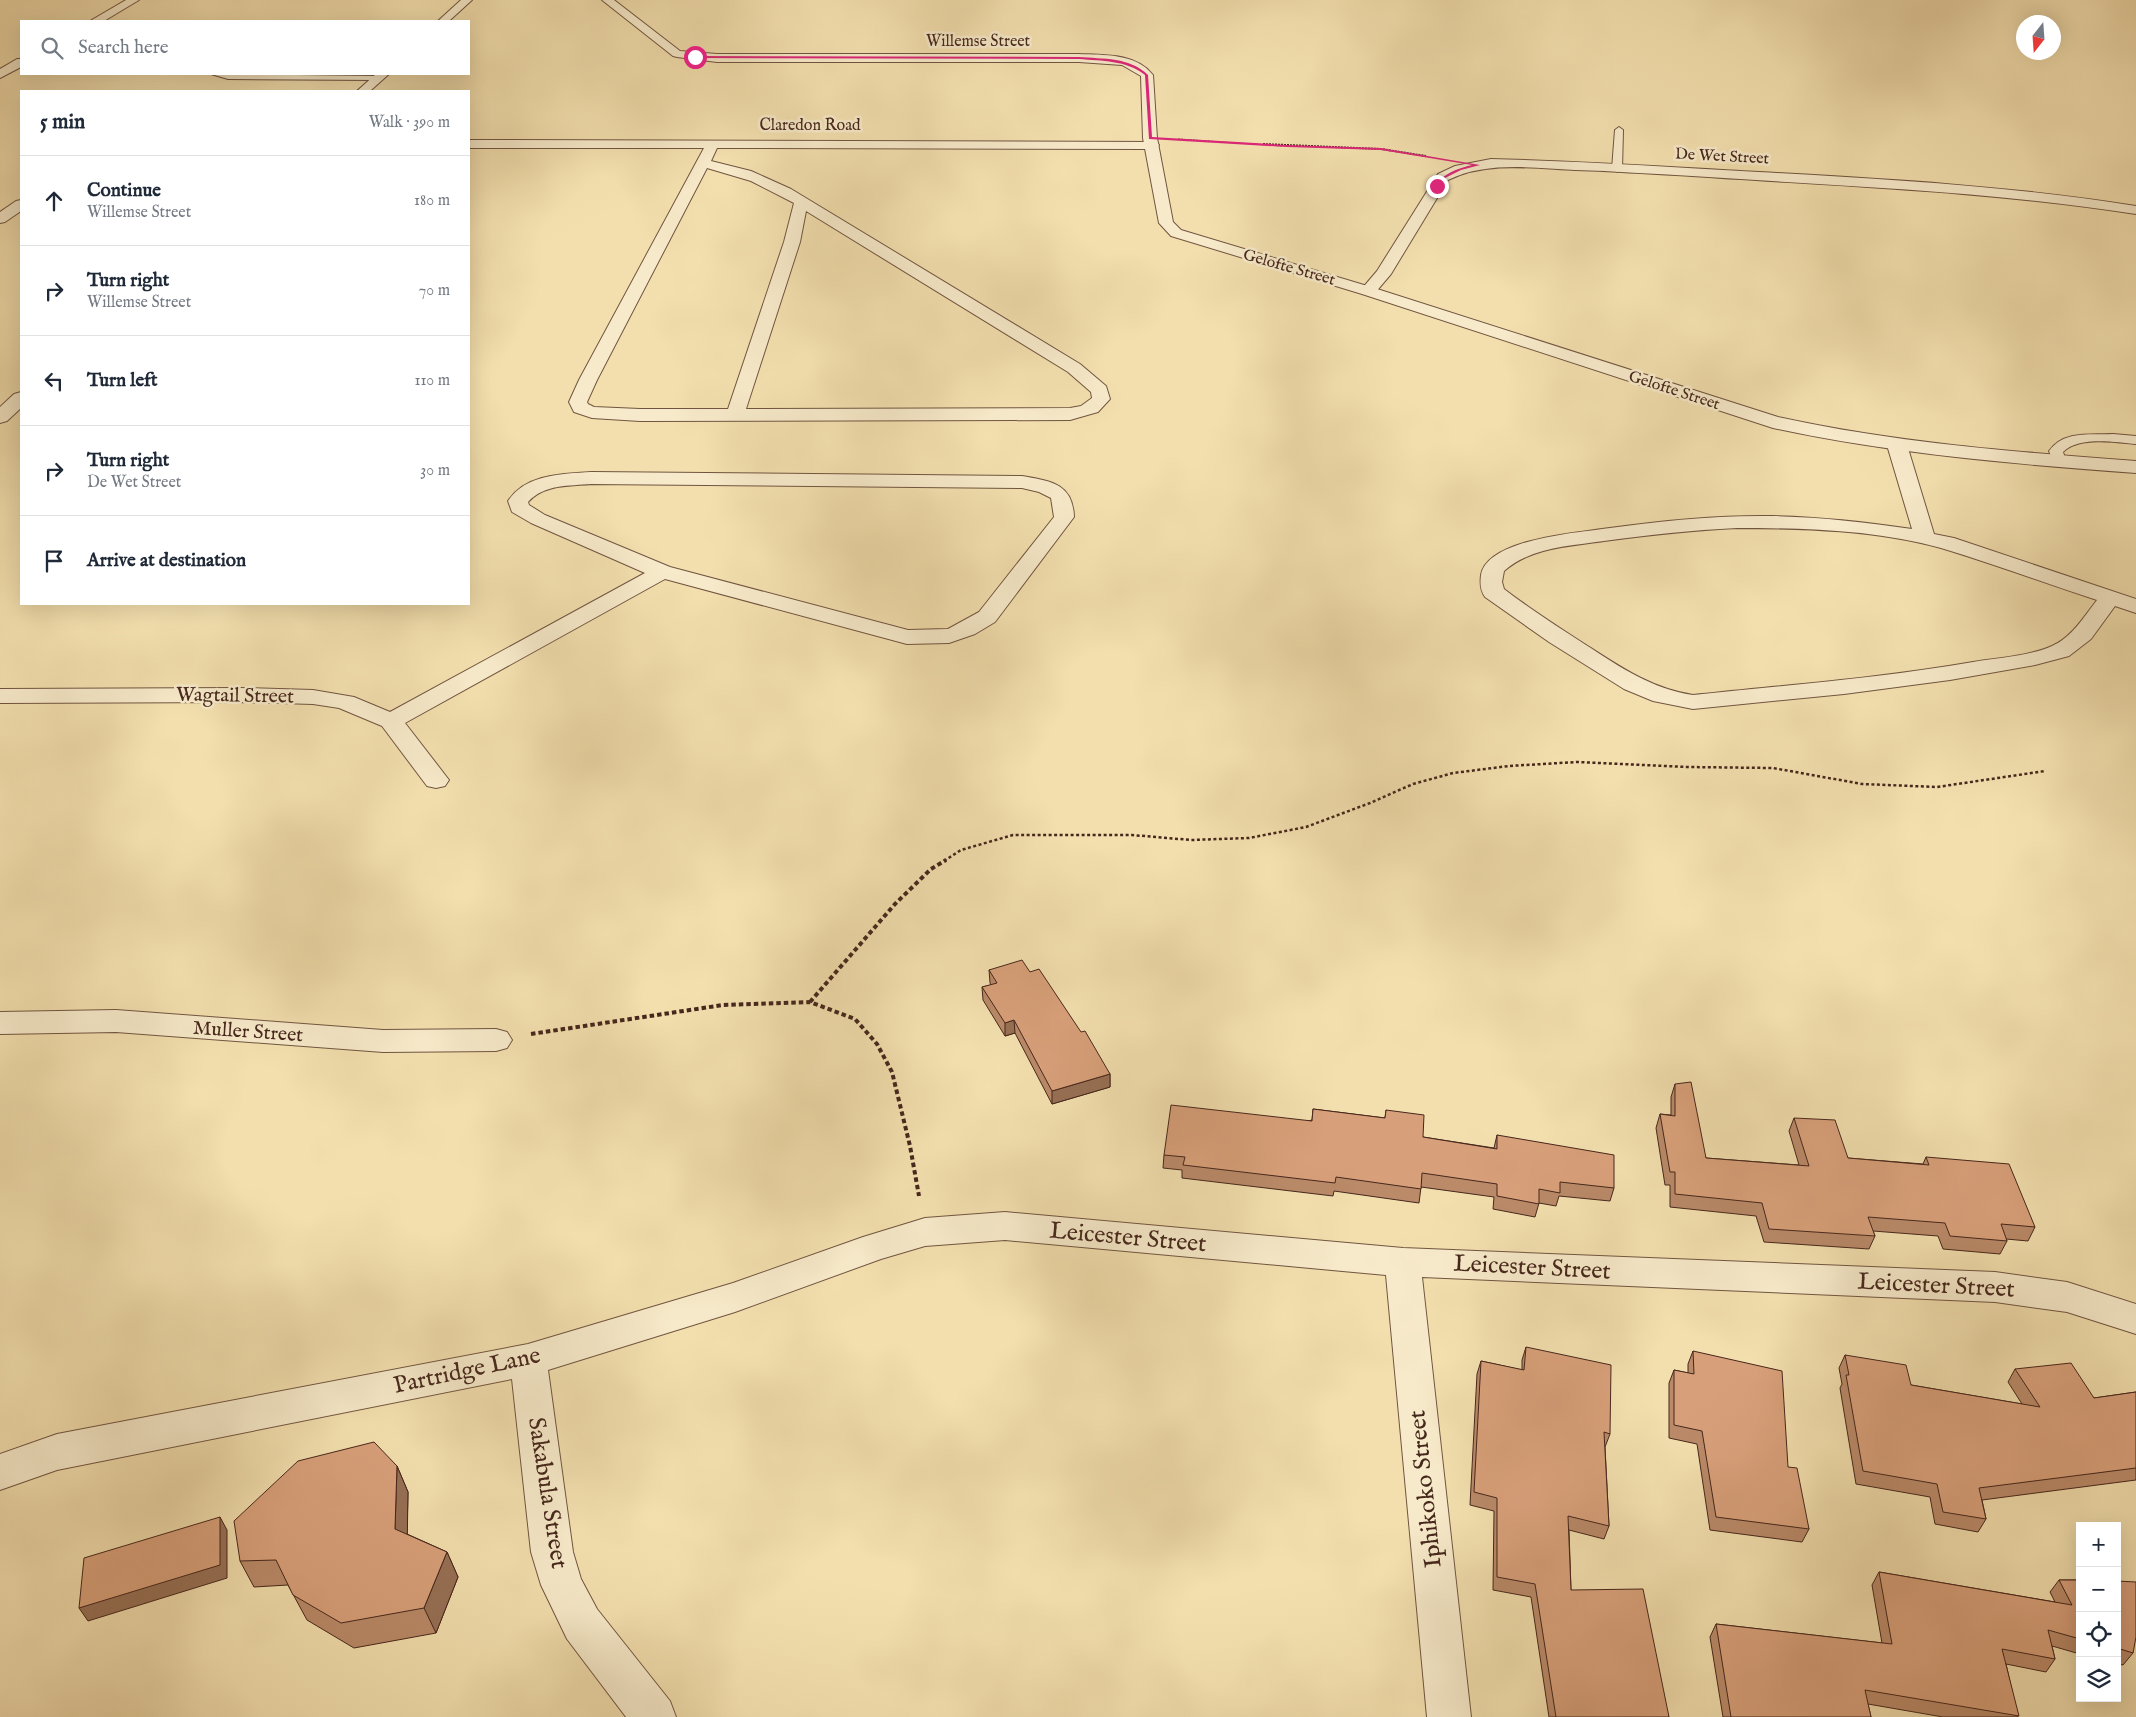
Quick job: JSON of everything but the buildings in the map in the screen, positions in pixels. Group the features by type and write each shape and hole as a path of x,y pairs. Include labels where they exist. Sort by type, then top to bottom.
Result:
{"street":[{"path":"98,20 134,0"},
{"path":"444,20 467,0"},
{"name":"Willemse Street","path":"607,0 677,54 695,57 1079,58 1121,62 1136,66 1146,75 1151,141 1166,223 1176,233 1226,250"},
{"path":"0,74 20,63"},
{"path":"364,90 380,76"},
{"name":"Claredon Road","path":"470,144 1151,141"},
{"path":"703,163 752,176 786,192 1074,368 1100,390 1101,399 1096,406 1087,411 1070,414 735,415 592,412 581,408 578,402 703,163 713,144"},
{"name":"De Wet Street","path":"1368,291 1383,274 1443,177 1460,169 1478,165 1513,164 1617,169 2009,192 2067,198 2136,210"},
{"path":"0,219 19,196"},
{"path":"735,415 792,242 801,202"},
{"name":"Gelofte Street","path":"1226,250 1368,291 1773,422 1814,432 1970,454 2136,467"},
{"path":"0,417 20,399"},
{"path":"1897,445 1925,538"},
{"path":"436,780 391,721 662,572 907,637 944,638 970,630 987,617 1064,517 1065,503 1054,490 1022,482 601,478 566,480 545,484 523,494 518,501 520,508 526,513 662,572"},
{"path":"2110,598 2083,634 2061,651 2035,658 1950,673 1844,687 1693,702 1670,699 1634,686 1522,614 1493,592 1492,582 1493,569 1498,563 1508,557 1538,546 1576,539 1666,526 1727,522 1824,525 1925,538 1968,550 2136,606"},
{"name":"Wagtail Street","path":"0,696 241,695 313,697 345,702 391,721"},
{"name":"Muller Street","path":"0,1023 116,1021 383,1041 496,1040"},
{"name":"Leicester Street","path":"925,1232 1005,1226 1403,1262 1868,1283 1995,1286 2067,1297 2136,1319"},
{"name":"Partridge Lane","path":"0,1472 57,1452 528,1360 734,1297 875,1247 925,1232"},
{"name":"Iphikoko Street","path":"1403,1262 1449,1717"},
{"name":"Sakabula Street","path":"528,1360 552,1552 562,1585 582,1624 654,1717"}],"lane":[{"path":"219,75 228,77 380,76"},
{"path":"1617,169 1619,130"},
{"path":"2058,461 2056,451 2065,442 2092,438 2136,440"}],"path":[{"path":"1151,141 1381,149 1478,165"},
{"path":"810,1002 895,904 931,869 961,850 1013,835 1132,835 1191,840 1249,838 1306,827 1370,803 1412,784 1454,773 1509,766 1577,762 1686,767 1774,768 1862,784 1937,787 2045,771"},
{"path":"496,1040 723,1005 810,1002 855,1019 877,1044 892,1072 910,1146 925,1232"}],"route":[{"path":"695,57 1079,58 1121,62 1136,66 1146,75 1150,138 1381,149 1478,165 1460,169 1443,177 1437,186"}]}
